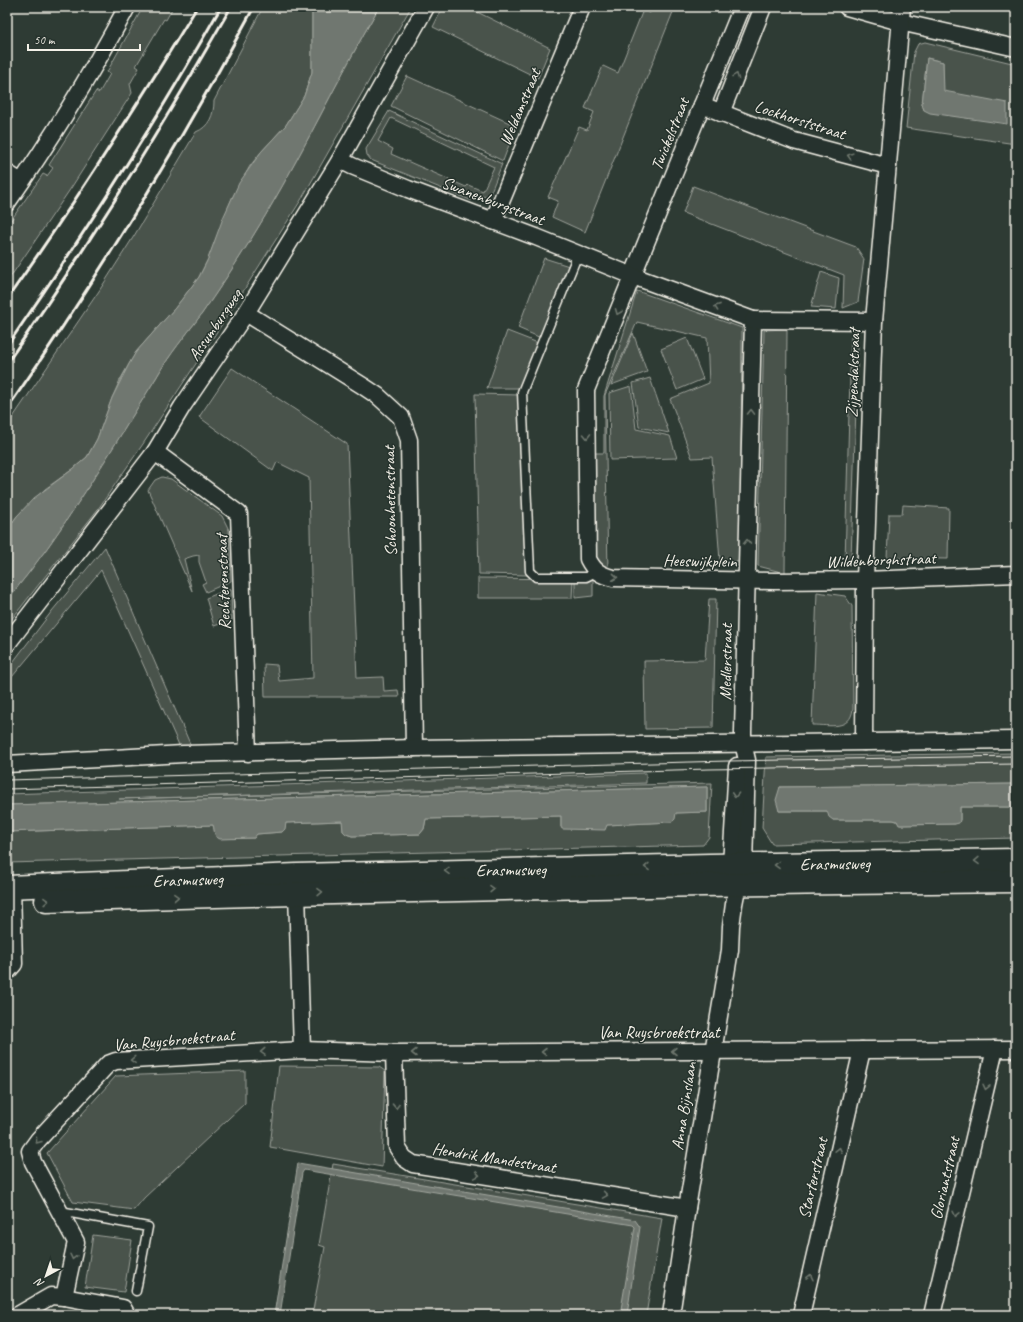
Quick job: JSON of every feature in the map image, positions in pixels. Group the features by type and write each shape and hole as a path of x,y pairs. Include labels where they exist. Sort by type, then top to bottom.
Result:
{"main road":[{"name":"Erasmusweg","path":"10,895 297,893 737,879 1016,860"},
{"name":"Erasmusweg","path":"10,895 297,875 1016,881"}],"street":[{"path":"7,203 84,85 127,7"},
{"name":"Assumburgweg","path":"7,644 155,452 182,407 246,313 340,160 426,7"},
{"name":"Weldamstraat","path":"494,221 582,7"},
{"name":"Twickelstraat","path":"633,276 742,7"},
{"path":"721,113 763,7"},
{"path":"847,7 901,14 1016,48"},
{"name":"Zijpendalstraat","path":"864,742 865,580 874,321 901,14"},
{"name":"Lockhorststraat","path":"702,105 794,141 888,166"},
{"name":"Swanenburgstraat","path":"340,160 401,186 633,276"},
{"path":"7,173 21,182"},
{"path":"596,572 588,559 586,390 633,276 753,320 874,321"},
{"name":"Schoonhetenstraat","path":"246,313 378,396 401,417 409,440 414,748"},
{"name":"Heeswijkplein","path":"596,572 613,578 746,581 753,320"},
{"name":"Rechterenstraat","path":"155,452 239,514 248,752"},
{"name":"Wildenborghstraat","path":"746,581 865,580 1016,574"},
{"name":"Medlerstraat","path":"737,879 747,760 743,743 746,581"},
{"path":"7,764 182,754 414,748 1016,740"},
{"name":"Anna Bijnslaan","path":"676,1314 687,1208 730,950 731,926 737,879"},
{"path":"297,893 302,1050"},
{"path":"7,972 14,964 10,895"},
{"name":"Gloriantstraat","path":"932,1315 995,1049"},
{"name":"Van Ruysbroekstraat","path":"64,1297 76,1242 33,1162 30,1151 38,1140 108,1064 116,1061 302,1050 394,1053 1016,1049"},
{"name":"Starterstraat","path":"801,1315 862,1050"},
{"name":"Hendrik Mandestraat","path":"394,1053 397,1147 404,1158 413,1164 687,1208"},
{"path":"18,1315 51,1296 123,1308 127,1315"}],"lane":[{"path":"578,254 522,392 530,571 536,577 574,578 586,577 596,572"},
{"path":"60,1211 148,1227 136,1291"}],"shaded area":[{"path":"143,7 173,7 166,20 164,19 136,66 139,68 130,84 132,93 71,188 7,282 7,226 43,174 47,176 53,168 49,165 96,91 99,93 110,74 107,72"},
{"path":"263,7 312,7 312,72 304,96 286,125 250,166 232,198 208,259 199,277 175,308 136,352 120,380 97,439 87,457 45,489 17,516 7,530 7,426 99,291 134,236 196,132 201,130 210,120 214,101"},
{"path":"312,7 379,7 299,156 248,244 201,315 166,361 67,520 7,600 7,530 17,516 34,498 87,457 97,439 112,398 136,352 175,308 199,277 208,259 223,218 239,183 261,152 286,125 304,96 312,72"},
{"path":"379,7 411,7 301,200 230,312 143,444 98,509 7,625 7,600 67,520 166,361 201,315 248,244 299,156"},
{"path":"443,7 467,7 550,48 538,78 433,27"},
{"path":"653,7 675,7 585,232 552,217 558,201 548,197 579,127 587,130 594,112 585,108 603,66 618,73 643,10 650,13"},
{"path":"925,42 1016,64 1016,144 906,128 914,52 918,44","holes":["927,58 943,62 943,91 924,110 922,104"]},
{"path":"927,58 943,62 944,91 1007,103 1007,124 930,113 924,110 922,104"},
{"path":"407,76 516,126 503,161 391,106"},
{"path":"389,111 502,164 490,194 470,200 371,160 367,155 366,149","holes":["391,118 494,167 483,191 468,185 466,187 391,154 393,149 378,141"]},
{"path":"693,186 856,247 864,259 858,302 843,308 844,275 683,213"},
{"path":"544,258 569,266 541,338 518,328"},
{"path":"821,272 839,278 836,309 811,307"},
{"path":"637,291 742,328 740,562 720,561 712,457 692,458 670,399 709,383 707,338 637,322 605,395 608,574 593,571 592,453 604,453 604,396"},
{"path":"787,329 785,573 758,566 764,330"},
{"path":"507,331 538,343 520,388 487,388"},
{"path":"633,333 647,372 611,385"},
{"path":"851,337 858,346 851,559 845,562"},
{"path":"687,338 703,379 677,390 661,349"},
{"path":"232,368 347,444 357,678 383,677 384,691 398,690 399,697 265,697 264,664 277,665 279,681 313,678 309,478 277,462 273,471 199,417"},
{"path":"650,378 669,433 639,427 633,383"},
{"path":"631,386 636,429 670,436 677,458 610,460 609,393"},
{"path":"475,394 520,395 528,575 479,574"},
{"path":"162,477 171,479 222,516 229,530 231,581 206,592 202,584 206,582 199,562 199,555 193,556 184,559 192,591 148,490 155,480"},
{"path":"903,505 949,508 948,559 887,558 889,514 902,514"},
{"path":"105,547 194,753 183,754 101,570 7,683 7,670 52,611"},
{"path":"478,578 573,579 572,598 478,598"},
{"path":"575,579 593,579 593,596 575,598"},
{"path":"229,589 231,590 232,620 214,626 206,598"},
{"path":"817,592 845,596 852,606 853,709 848,721 843,724 832,726 812,725"},
{"path":"709,599 716,599 713,728 645,729 644,661 705,660"},
{"path":"1016,753 1016,784 780,787 779,811 827,811 833,820 893,820 897,821 900,825 955,824 960,820 960,807 1016,807 1016,838 772,844 762,828 766,757"},
{"path":"646,773 646,783 119,799 712,783 709,837 703,845 7,863 7,832 213,825 216,837 254,838 256,834 282,832 285,823 343,821 343,831 352,836 420,834 424,829 426,819 561,816 561,827 672,822 675,813 707,812 707,787 7,805 7,794"},
{"path":"1016,784 1016,807 960,807 960,820 959,823 955,824 899,825 897,821 893,820 833,820 829,817 827,811 779,811 776,800 780,787"},
{"path":"707,787 707,812 676,813 675,819 672,822 607,825 605,830 562,829 561,816 426,819 424,829 420,834 352,836 343,831 342,821 286,823 285,829 282,832 257,834 254,838 220,839 215,835 213,825 7,832 7,805"},
{"path":"279,1066 379,1067 385,1071 382,1167 270,1147"},
{"path":"245,1071 245,1103 144,1198 134,1210 73,1202 47,1153 116,1076"},
{"path":"298,1163 635,1220 640,1227 627,1315 620,1315 635,1227 633,1225 304,1170 302,1173 280,1315 274,1315"},
{"path":"333,1164 662,1218 646,1315 312,1315 325,1247 319,1245"},
{"path":"93,1235 132,1240 124,1292 85,1287"}],"tram line":[{"path":"7,780 728,761 1016,756"},
{"path":"7,789 709,769 1016,764"}],"railway":[{"path":"7,299 105,154 197,7"},
{"path":"7,346 118,179 221,7"},
{"path":"7,363 37,320 123,188 231,7"},
{"path":"7,409 73,311 167,161 254,7"}]}
